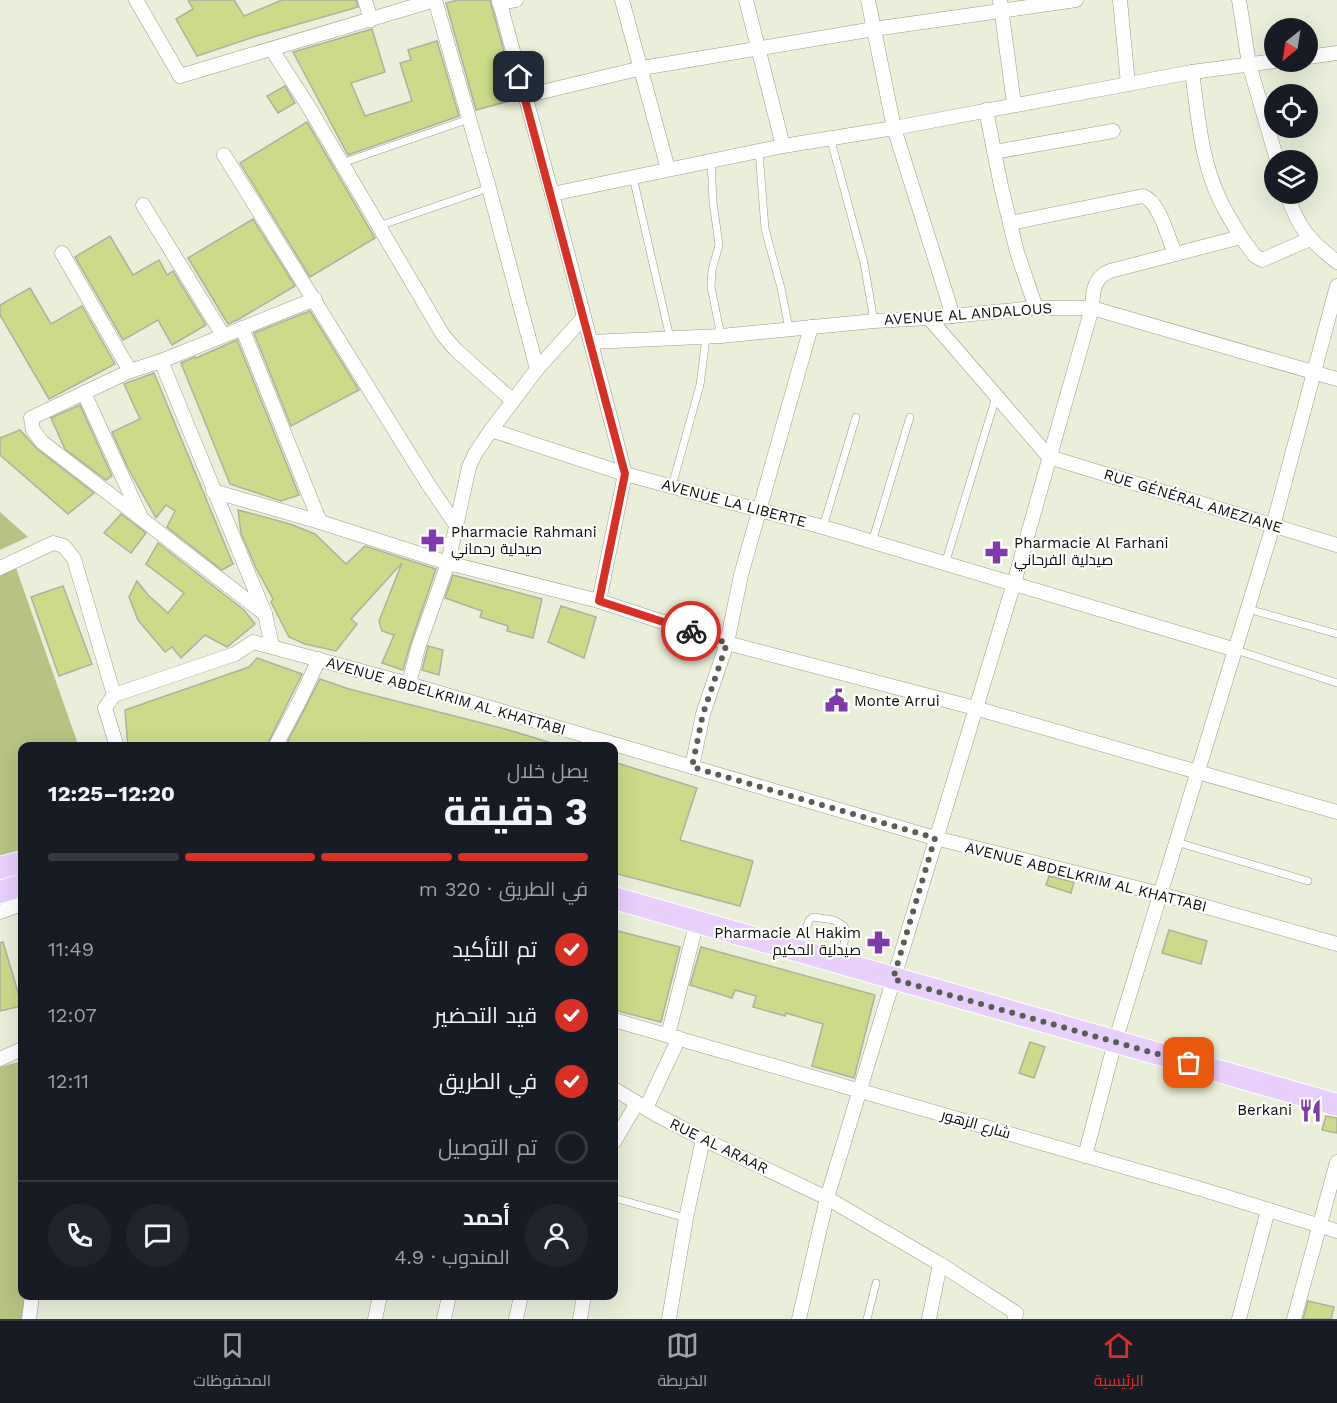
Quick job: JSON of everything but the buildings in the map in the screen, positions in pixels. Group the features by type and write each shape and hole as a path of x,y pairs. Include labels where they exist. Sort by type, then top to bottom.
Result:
{"main road":[{"path":"0,868 18,863"},
{"path":"0,892 18,886"},
{"path":"618,899 1115,1042 1335,1100"}],"street":[{"path":"136,0 180,76 435,0 489,188 537,369"},
{"path":"365,0 371,20"},
{"path":"516,0 499,1 625,474 599,601"},
{"path":"622,0 668,169"},
{"path":"746,0 783,146"},
{"path":"868,0 894,128 953,316"},
{"path":"525,96 642,68 757,50 1001,5 1076,0"},
{"path":"1120,0 1128,84"},
{"path":"1239,0 1249,64 1274,150"},
{"path":"1001,5 1014,104"},
{"path":"272,50 342,162 448,342 513,401"},
{"path":"1318,56 1337,53"},
{"path":"552,194 830,137 894,128 1192,72 1264,62"},
{"path":"1192,72 1205,155 1212,180 1219,200 1241,237 1255,256 1262,260 1310,239"},
{"path":"986,110 1017,252 1036,308"},
{"path":"994,152 1113,131"},
{"path":"224,154 428,484 456,525"},
{"path":"1010,223 1143,196 1152,201 1157,208 1175,254"},
{"path":"1290,204 1294,216 1310,239 1337,262"},
{"path":"142,205 223,334"},
{"path":"799,1319 827,1198 1014,584 1092,308 1095,283 1104,274 1241,237"},
{"path":"62,253 130,371"},
{"path":"1085,1156 1115,1042 1273,526 1337,286"},
{"path":"265,615 42,442 33,430 31,418 130,371 161,361 223,334 315,299"},
{"name":"AVENUE AL ANDALOUS","path":"591,342 722,336 1036,308 1092,308 1337,379"},
{"path":"409,684 418,648 448,563 469,467 475,454 537,369 585,317"},
{"path":"929,318 1049,457"},
{"path":"692,767 703,714 727,643 741,575 811,327"},
{"path":"242,328 320,522"},
{"path":"161,361 265,615 272,646"},
{"path":"84,393 140,517"},
{"name":"AVENUE LA LIBERTE","path":"491,430 625,474 823,527 1236,650"},
{"name":"RUE GÉNÉRAL AMEZIANE","path":"1049,457 1337,545"},
{"path":"213,491 448,563 599,601 727,643 975,708 1337,812"},
{"path":"0,568 53,543 64,546 74,559 114,695 105,708 115,742"},
{"name":"AVENUE ABDELKRIM AL KHATTABI","path":"114,695 235,654 253,642 409,684 607,742"},
{"path":"278,742 319,659"},
{"name":"AVENUE ABDELKRIM AL KHATTABI","path":"618,745 935,838 1161,894 1337,944"},
{"path":"0,912 18,905"},
{"path":"618,1137 641,1106 673,1036 697,921"},
{"name":"شارع الزهور","path":"618,1021 1337,1231"},
{"path":"0,1059 18,1051"},
{"name":"RUE AL ARAAR","path":"618,1092 703,1139 827,1198 940,1264 1019,1317"},
{"path":"669,1319 686,1218 703,1139"},
{"path":"1293,1319 1337,1162"},
{"path":"1239,1319 1268,1210"},
{"path":"928,1319 940,1264"},
{"path":"29,1319 31,1300"},
{"path":"375,1319 379,1300"},
{"path":"444,1319 448,1300"},
{"path":"516,1319 520,1300"},
{"path":"580,1319 583,1300"}],"lane":[{"path":"342,162 469,119"},
{"path":"830,137 864,263 874,321"},
{"path":"759,151 765,229 789,329"},
{"path":"711,160 713,202 719,245 712,270 711,287 722,336"},
{"path":"633,176 670,338"},
{"path":"379,226 489,188"},
{"path":"672,486 700,385 706,337"},
{"path":"945,564 996,396"},
{"path":"823,527 856,417"},
{"path":"872,542 910,417"},
{"path":"1248,609 1337,634"},
{"path":"1236,650 1337,683"},
{"path":"1176,842 1308,882"},
{"path":"799,951 809,920 813,916 834,920 844,926 846,932 841,962"},
{"path":"618,1199 686,1218"},
{"path":"867,1319 876,1283"}],"green space":[{"path":"0,512 28,537 0,550"},
{"path":"16,568 77,742 18,742 18,852 0,858 0,576"},
{"path":"18,1062 18,1300 28,1300 26,1319 0,1319 0,1067"}],"way so far":[{"path":"691,631 727,643 703,714 692,767 935,838 893,979 1189,1063"}],"place":[{"name":"Pharmacie Rahmani صيدلية رحماني","path":"433,541"},
{"name":"Pharmacie Al Farhani صيدلية الفرحاني","path":"996,552"},
{"name":"Monte Arrui","path":"836,701"},
{"name":"Pharmacie Al Hakim صيدلية الحكيم","path":"879,942"},
{"name":"Berkani","path":"1310,1110"}],"route":[{"path":"519,77 625,474 599,601 691,631"}]}
